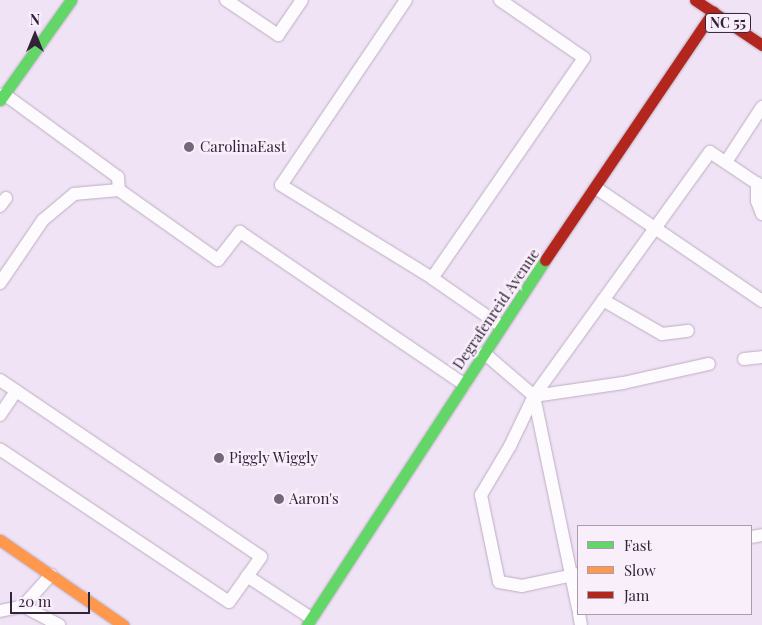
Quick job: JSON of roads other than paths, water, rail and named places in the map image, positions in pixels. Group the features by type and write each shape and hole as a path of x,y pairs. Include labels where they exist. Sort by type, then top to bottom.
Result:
{"street":[{"path":"2,97 71,0"},
{"name":"NC 55","path":"695,0 762,45"},
{"name":"Degrafenreid Avenue","path":"309,621 501,326 596,188 713,12"},
{"path":"0,540 120,624"}],"lane":[{"path":"226,0 278,35 302,0"},
{"path":"406,0 280,185 432,278 501,326"},
{"path":"432,278 584,58 500,0"},
{"path":"713,12 724,0"},
{"path":"2,97 118,177 119,190"},
{"path":"726,162 762,107"},
{"path":"575,575 522,586 499,582 481,495 510,446 534,396 710,152 759,185 757,201 762,214"},
{"path":"596,188 762,301"},
{"path":"0,283 43,220 74,194 119,190 218,260 240,232 464,384"},
{"path":"603,300 662,334 688,331"},
{"path":"484,353 534,396 575,575 577,597"},
{"path":"744,359 762,357"},
{"path":"534,396 622,383 708,364"},
{"path":"0,380 261,556 229,602 0,449"},
{"path":"0,415 16,391"},
{"path":"0,611 23,606 51,575"},
{"path":"247,576 309,621"},
{"path":"23,606 57,625"}],"place":[{"name":"CarolinaEast","path":"189,147"},
{"name":"Piggly Wiggly","path":"219,458"},
{"name":"Aaron's","path":"279,499"}]}
